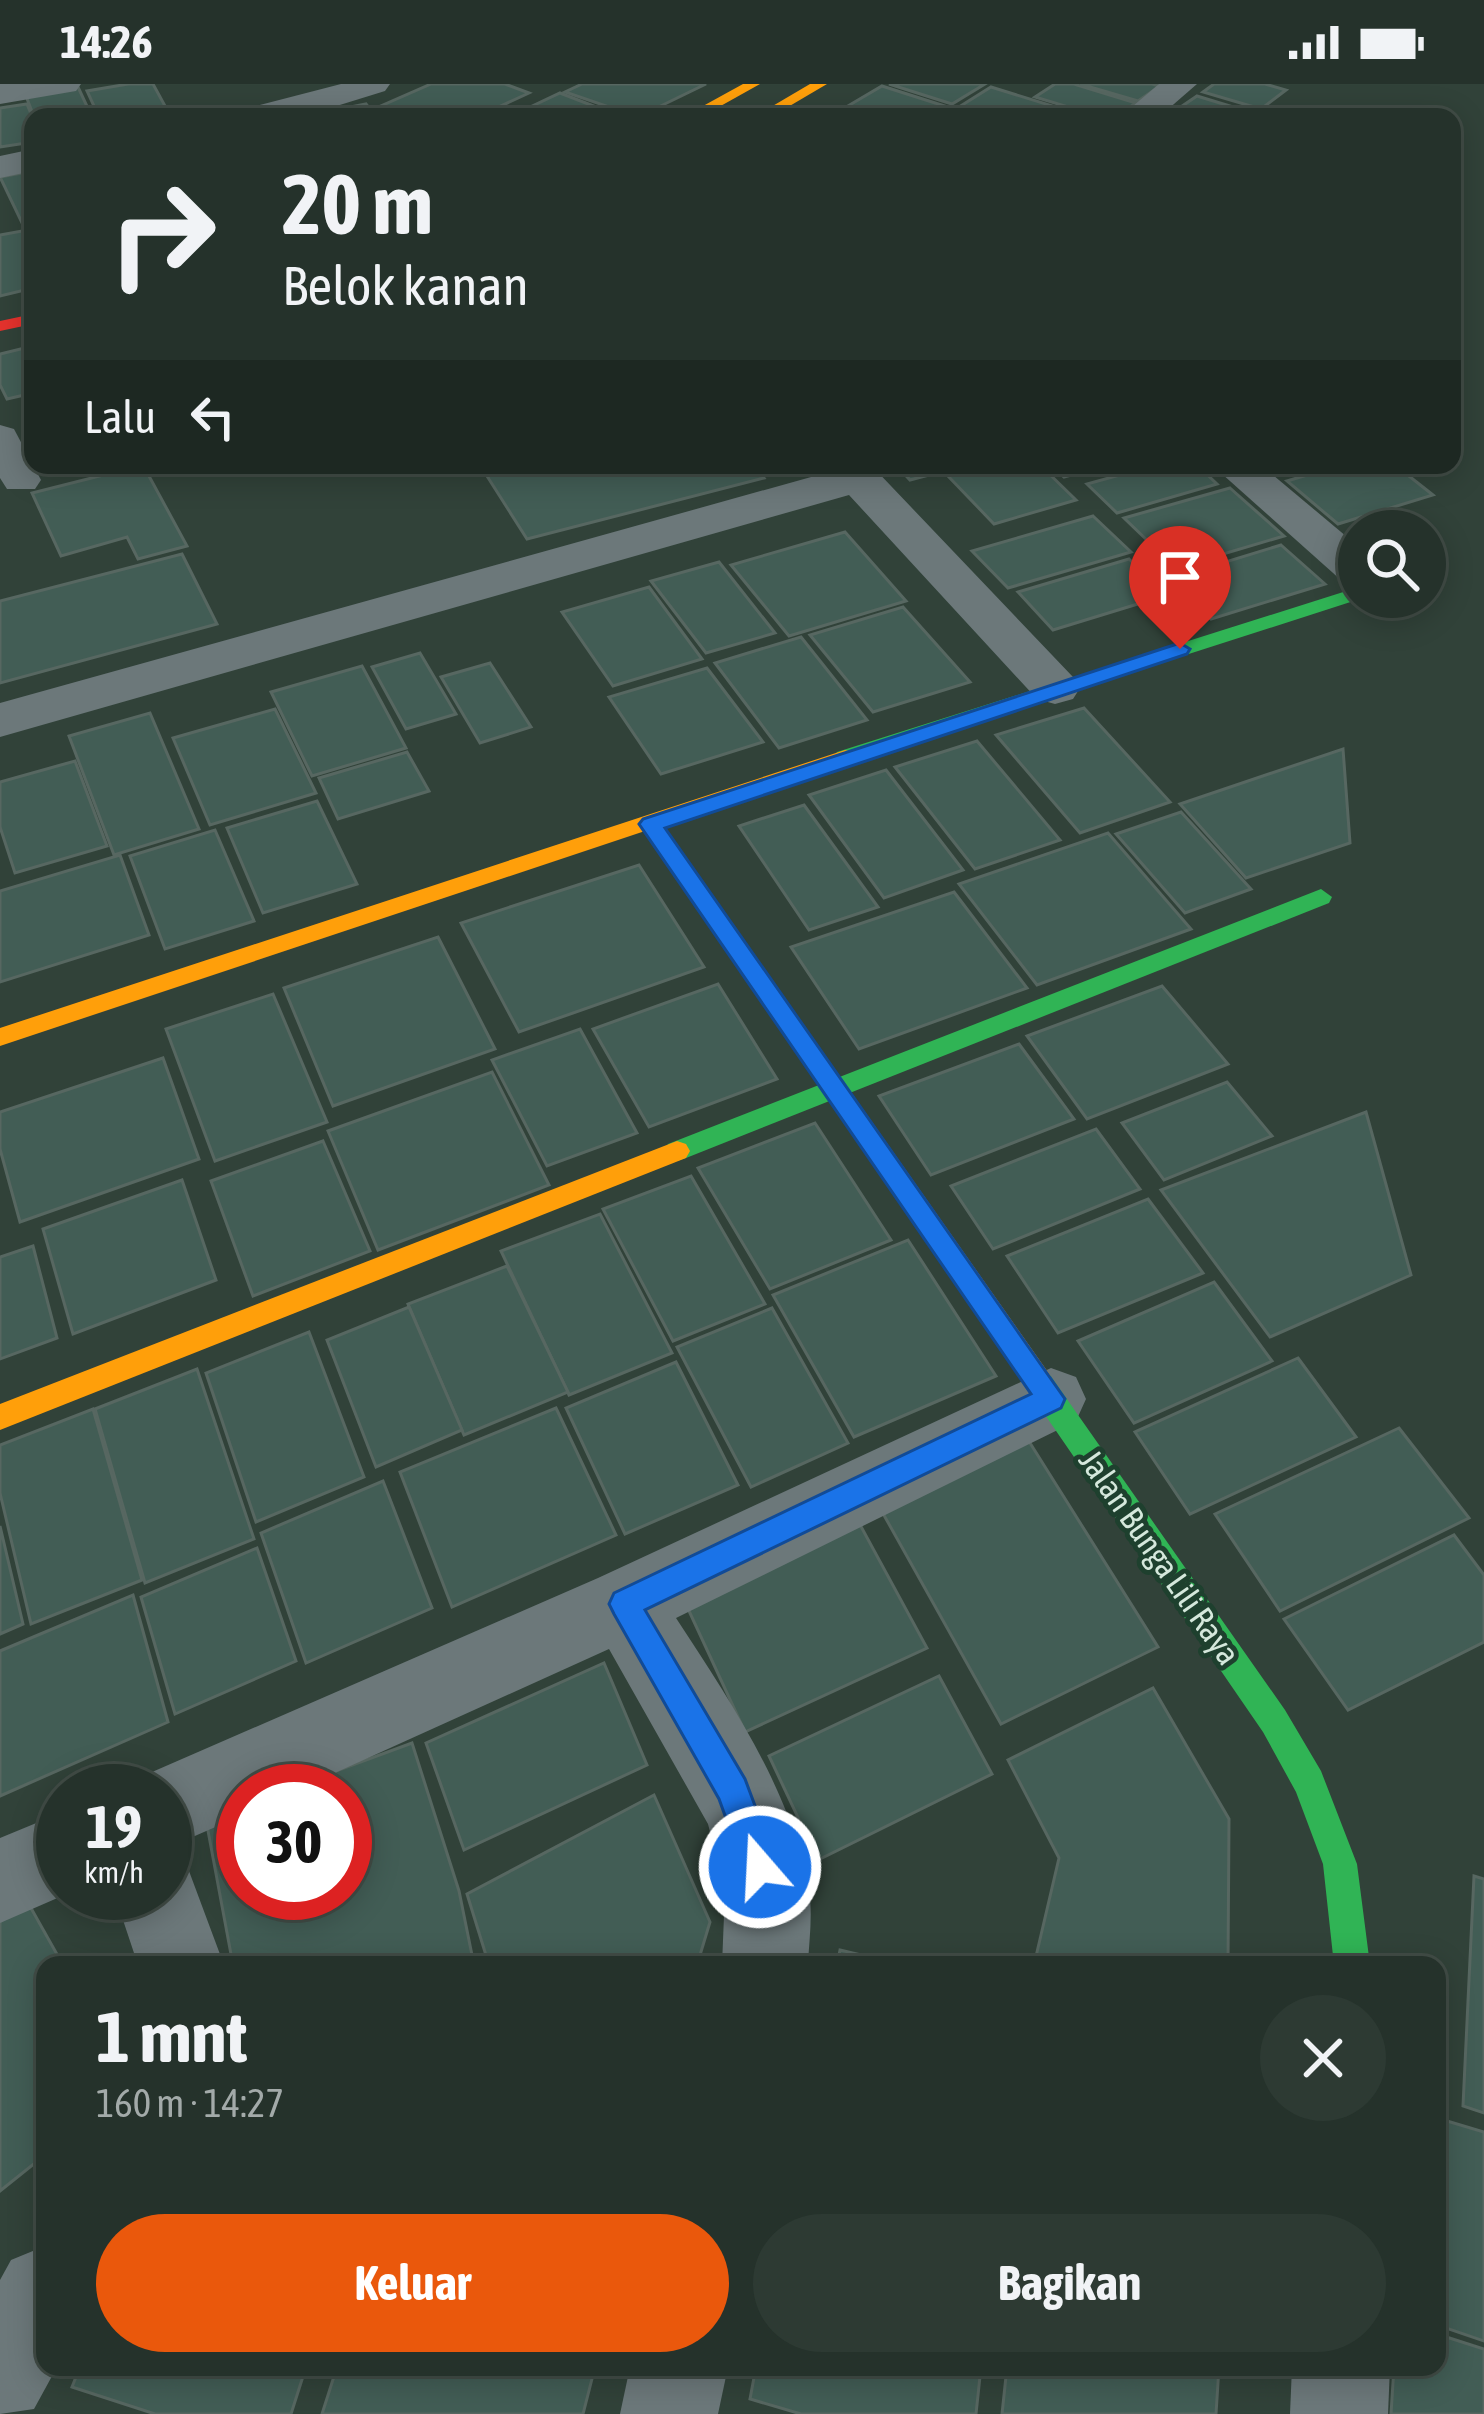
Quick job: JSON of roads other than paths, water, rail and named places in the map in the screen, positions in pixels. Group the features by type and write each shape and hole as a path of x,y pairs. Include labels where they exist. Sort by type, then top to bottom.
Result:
{"street":[{"path":"0,94 64,84"},
{"path":"295,108 373,84"},
{"path":"707,108 753,84"},
{"path":"777,108 820,84"},
{"path":"1149,108 1180,84"},
{"path":"0,720 842,474"},
{"path":"855,474 1055,688"},
{"path":"1245,474 1338,553"},
{"path":"0,1037 1055,688 1338,600"},
{"name":"Jalan Bunga Lili Raya","path":"651,824 1274,1721 1319,1796 1341,1854 1351,1956"},
{"path":"0,1417 1321,897"},
{"path":"192,1796 625,1604 1051,1399"},
{"path":"625,1604 733,1791 754,1843 767,1892 765,1956"},
{"path":"0,1881 36,1865"},
{"path":"165,1920 178,1956"},
{"path":"0,2375 36,2310"},
{"path":"669,2414 677,2376"},
{"path":"1339,2414 1341,2376"}],"lane":[{"path":"0,436 21,480"}]}
